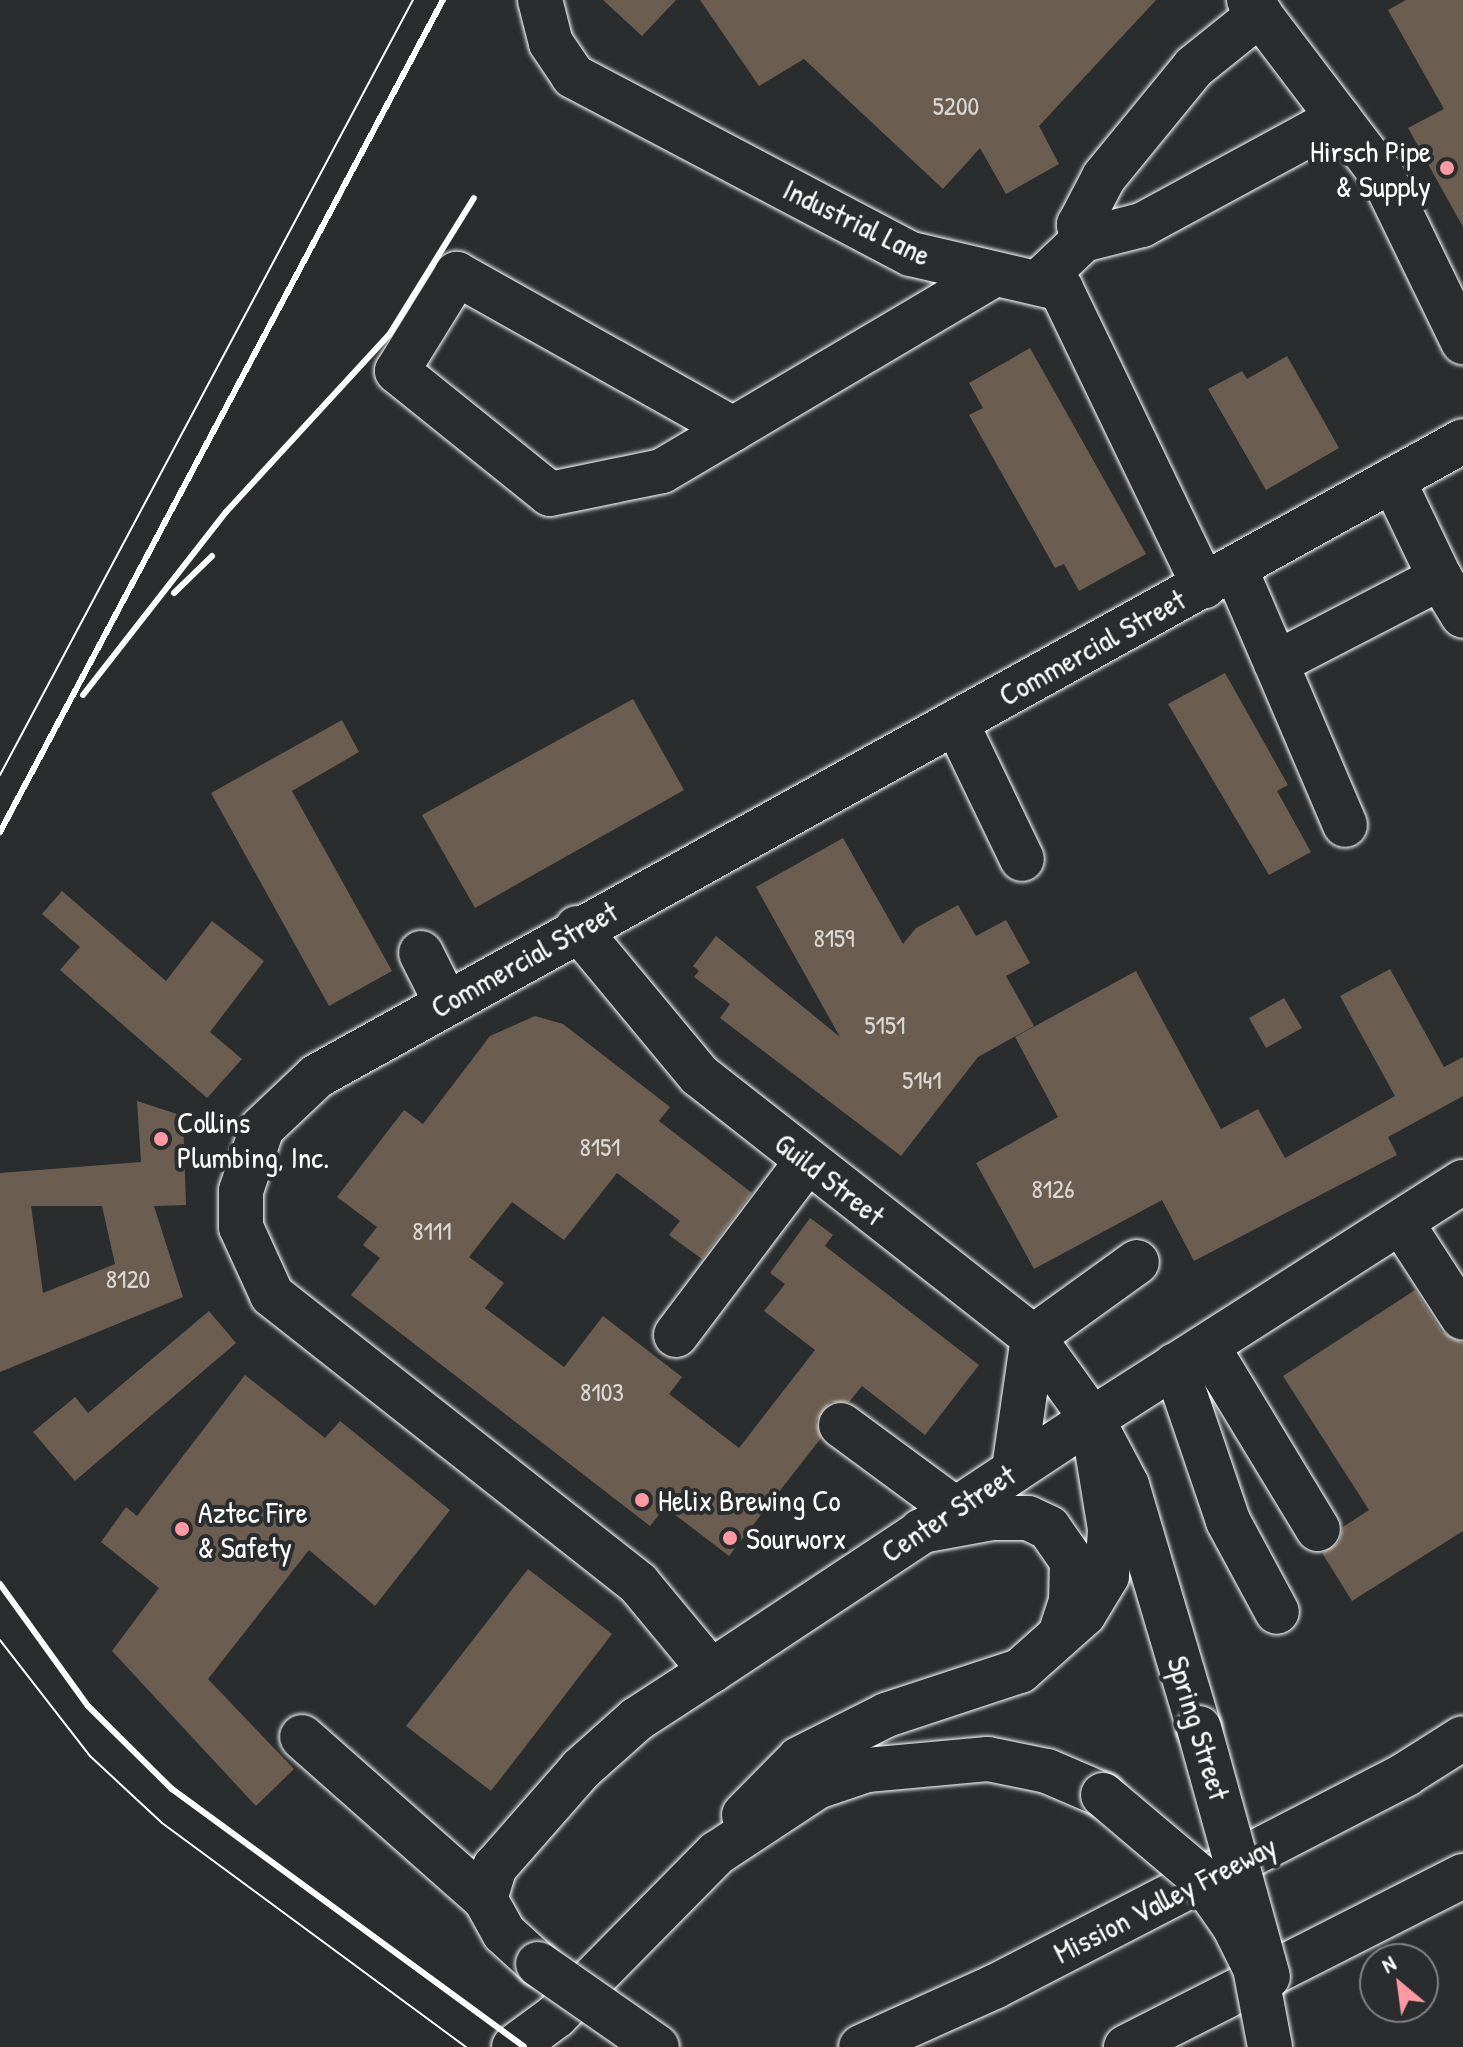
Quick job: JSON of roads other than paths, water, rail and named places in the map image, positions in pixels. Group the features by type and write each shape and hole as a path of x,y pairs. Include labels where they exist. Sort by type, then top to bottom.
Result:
{"main road":[{"name":"Industrial Lane","path":"540,0 551,43 573,76 911,254 992,276 1040,281"},
{"path":"1083,240 1079,225 1104,177 1194,67 1255,7 1382,175 1463,342"},
{"path":"1339,118 1142,225 1083,240 1040,281 1061,289 1220,577 1276,663 1345,825"},
{"path":"733,429 457,274 397,371 550,494 662,471 992,276"},
{"name":"Commercial Street","path":"711,1671 638,1583 305,1326 272,1295 253,1263 241,1227 241,1191 262,1128 317,1076 577,928 1463,441"},
{"path":"1393,480 1440,578 1463,616"},
{"path":"1276,663 1440,578"},
{"path":"956,722 1022,859"},
{"name":"Guild Street","path":"577,928 699,1075 1033,1337 1092,1419"},
{"path":"421,953 446,1003"},
{"path":"676,1335 807,1161"},
{"name":"Center Street","path":"485,1899 495,1867 581,1769 637,1719 1014,1469 1463,1182"},
{"path":"1401,1222 1463,1318"},
{"path":"1014,1469 1033,1337 1137,1262"},
{"path":"1191,1356 1318,1529"},
{"path":"1191,1356 1228,1521 1277,1612"},
{"path":"514,2047 556,2016 717,1853 752,1805 799,1759 886,1715 1020,1671 1058,1643 1107,1576 1110,1529 1092,1419"},
{"name":"Spring Street","path":"1092,1419 1127,1485 1249,1895 1273,1997 1272,2047"},
{"path":"841,1425 938,1520 1028,1518 1049,1528 1072,1561 1071,1601 1058,1643"},
{"path":"302,1737 485,1899 504,1933 538,1964 657,2047"},
{"name":"Mission Valley Freeway","path":"861,2047 1048,1959 1406,1774 1463,1738"},
{"path":"717,1853 817,1787 880,1768 988,1759 1047,1771 1103,1795 1199,1876 1234,1926 1255,1968 1272,2047"},
{"path":"1126,2047 1463,1876"}],"tram line":[{"path":"0,775 413,0"},
{"path":"0,829 18,795"},
{"path":"0,1640 90,1756 162,1823 466,2047"}],"railway":[{"path":"0,832 443,0"},
{"path":"83,695 226,512 389,335 474,198"},
{"path":"174,593 212,556"},
{"path":"0,1584 88,1706 172,1789 524,2047"}],"place":[{"name":"Hirsch Pipe & Supply","path":"1447,168"},
{"name":"Collins Plumbing, Inc.","path":"161,1139"},
{"name":"Helix Brewing Co","path":"642,1500"},
{"name":"Aztec Fire & Safety","path":"182,1529"},
{"name":"Sourworx","path":"730,1538"}]}
